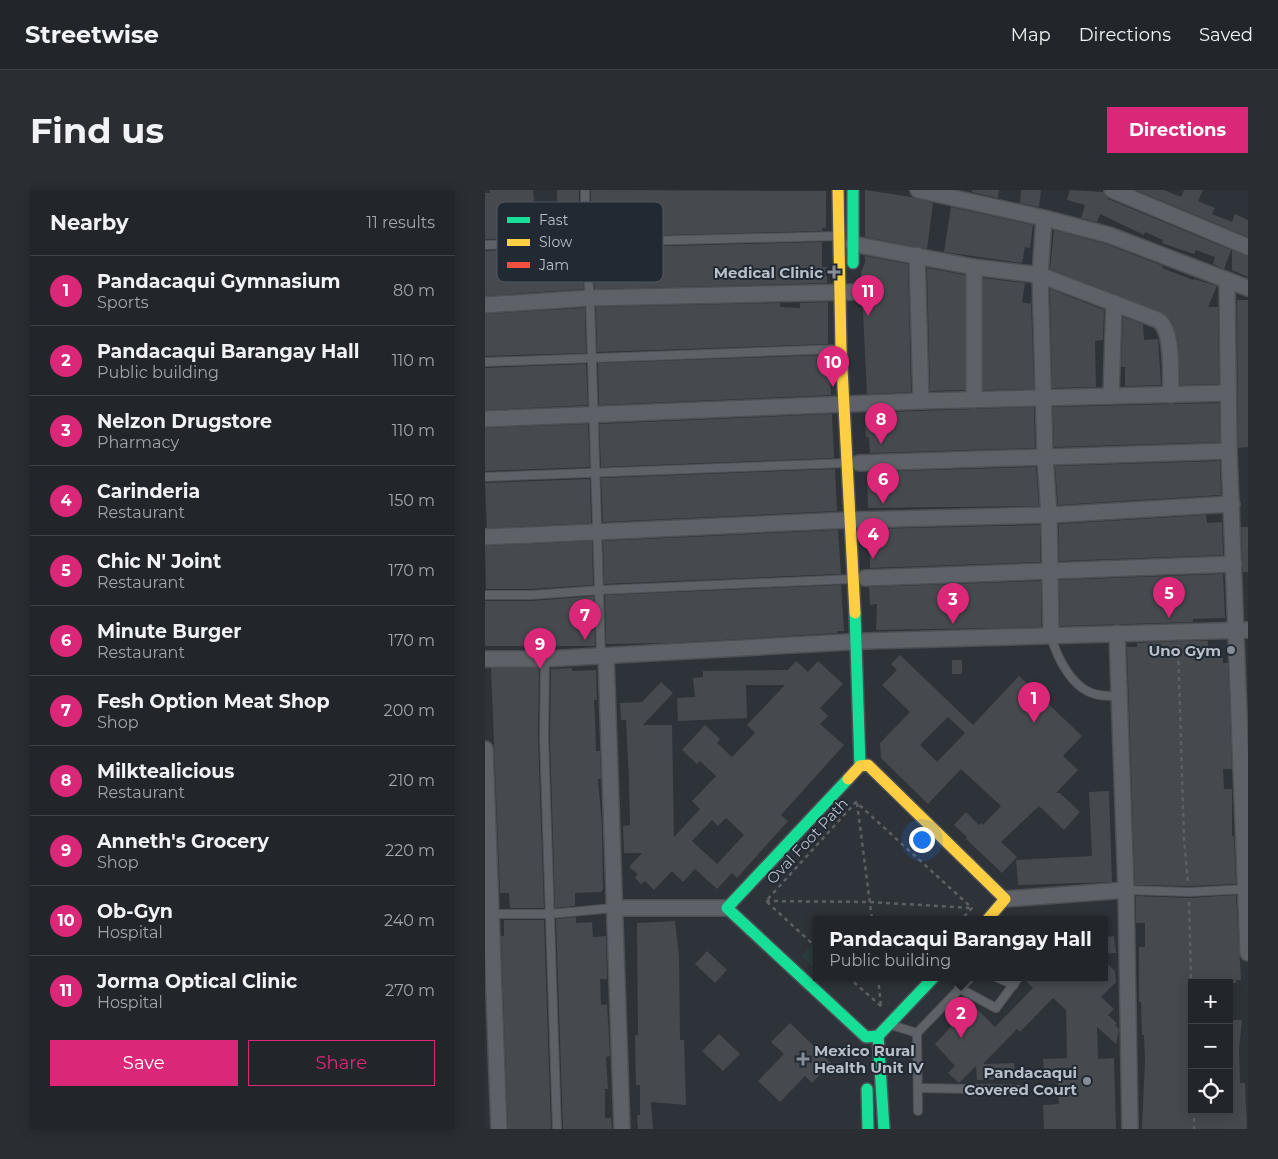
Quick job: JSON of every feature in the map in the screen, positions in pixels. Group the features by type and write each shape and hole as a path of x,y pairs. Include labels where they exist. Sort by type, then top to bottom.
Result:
{"street":[{"path":"837,190 839,236 851,288"},
{"path":"853,190 851,288 841,349 854,404 852,463 859,579 864,766 1005,899"},
{"path":"918,190 1044,218 1109,235 1248,288"},
{"path":"1113,190 1248,247"},
{"path":"1044,218 1040,275 1045,397 1045,457 1049,516 1051,636"},
{"path":"853,244 974,267 1040,275 1163,324 1168,335 1171,395"},
{"path":"917,255 921,401"},
{"path":"974,267 975,400"},
{"path":"1227,280 1231,504 1234,564 1242,630 1248,953"},
{"path":"485,305 590,298 851,288"},
{"path":"1111,396 1114,303"},
{"path":"485,419 921,401 1228,393"},
{"path":"852,463 858,443"},
{"path":"852,463 1229,451"},
{"path":"485,537 855,520 1049,516 1231,504"},
{"path":"859,579 1234,564"},
{"path":"485,659 545,659 861,642 1178,630 1242,630"},
{"path":"1117,633 1130,1129"},
{"path":"603,656 622,1129"},
{"path":"485,749 488,914 499,1129"},
{"path":"727,908 864,766"},
{"path":"991,916 1005,899 1125,890"},
{"path":"613,908 727,908 866,1042 878,1036 931,981"},
{"path":"878,1036 883,1129"},
{"path":"867,1077 868,1129"}],"lane":[{"path":"663,241 839,236"},
{"path":"589,282 603,656"},
{"path":"485,362 841,349"},
{"path":"485,477 852,463"},
{"path":"485,595 531,595 600,590 859,579"},
{"path":"1051,636 1057,655 1075,680 1089,691 1098,695 1119,696"},
{"path":"545,659 544,738 557,1129"},
{"path":"1125,890 1189,892 1247,889"},
{"path":"488,914 550,914 613,908"},
{"path":"918,1111 917,1033 967,981"},
{"path":"1004,981 1013,985"},
{"path":"959,988 995,1008 1016,981"},
{"path":"889,1025 917,1033"},
{"path":"918,1088 1025,1090"}],"path":[{"path":"1178,630 1184,839 1189,892 1191,979"},
{"path":"856,802 872,916"},
{"name":"Oval Foot Path","path":"813,944 766,901 856,802 972,908"},
{"path":"766,901 870,902 972,908"},
{"path":"965,916 972,908"},
{"path":"853,981 882,1007 879,981"},
{"path":"1194,1114 1194,1129"}],"shaded area":[{"path":"813,944 813,967 801,956"}],"building":[{"path":"490,190 533,190 534,202 497,202 497,239 485,239 485,193 490,193"},
{"path":"557,190 579,190 579,202 557,202"},
{"path":"591,190 826,191 826,228 822,228 822,231 663,235 663,202 591,202"},
{"path":"865,190 911,197 933,203 927,249 865,237"},
{"path":"972,190 999,190 998,198 972,192"},
{"path":"1021,190 1041,190 1039,207 1020,203"},
{"path":"1070,190 1103,192 1108,199 1231,250 1224,269 1213,264 1215,257 1196,250 1194,254 1162,243 1163,240 1145,232 1144,235 1100,214 1097,222 1081,218 1085,205 1067,200"},
{"path":"1136,190 1164,190 1181,197 1184,190 1203,190 1198,201 1215,208 1212,214 1232,222 1235,214 1248,220 1248,237"},
{"path":"951,207 1033,225 1030,248 1025,247 1022,263 944,252"},
{"path":"1054,230 1106,244 1193,280 1217,286 1208,307 1218,307 1219,384 1180,385 1178,341 1172,322 1164,313 1050,269"},
{"path":"822,242 822,267 827,267 827,283 595,289 594,282 663,282 663,246"},
{"path":"1232,250 1248,256 1248,277 1232,270"},
{"path":"485,251 497,251 497,282 583,282 584,289 485,296"},
{"path":"865,256 908,264 911,392 867,394 861,272 865,263"},
{"path":"927,268 965,275 965,390 930,391"},
{"path":"983,278 1025,283 1022,302 1030,304 1031,300 1034,389 983,390"},
{"path":"1050,289 1104,310 1103,340 1095,341 1096,387 1052,388"},
{"path":"1237,300 1248,300 1248,447 1238,448"},
{"path":"828,302 828,344 597,352 596,307 780,303 780,307 800,308 800,303"},
{"path":"585,308 586,353 485,356 485,314"},
{"path":"1123,317 1143,324 1144,340 1158,339 1161,385 1125,386 1125,367 1121,367"},
{"path":"829,355 831,395 599,405 598,363"},
{"path":"586,364 588,405 485,410 485,368"},
{"path":"1219,403 1220,442 1054,447 1053,407"},
{"path":"1034,407 1035,448 870,453 869,437 866,437 865,419 890,419 889,412"},
{"path":"832,414 834,458 601,467 599,424"},
{"path":"588,424 590,467 485,471 485,428"},
{"path":"1220,461 1221,495 1058,505 1055,466"},
{"path":"1036,467 1039,506 868,508 867,472"},
{"path":"835,469 837,511 603,522 601,478"},
{"path":"590,479 591,523 487,528 485,483"},
{"path":"1206,515 1207,523 1222,522 1223,555 1059,561 1059,524"},
{"path":"1040,525 1040,562 870,568 869,529"},
{"path":"1241,527 1248,527 1248,572 1243,572"},
{"path":"838,530 841,574 604,584 603,541"},
{"path":"592,541 593,585 531,589 486,589 485,546"},
{"path":"1223,574 1225,618 1193,619 1193,622 1060,626 1059,580"},
{"path":"1041,581 1041,627 876,630 877,604 870,605 869,587"},
{"path":"841,585 844,631 837,631 837,633 671,643 606,644 605,595"},
{"path":"594,596 595,646 485,646 485,601 531,601"},
{"path":"1208,641 1208,646 1219,646 1219,658 1223,658 1223,663 1228,663 1232,769 1223,769 1224,789 1232,789 1232,836 1234,836 1236,884 1189,886 1135,885 1127,647 1137,647 1137,643"},
{"path":"900,655 973,725 1019,676 1082,736 1063,756 1078,770 1056,793 1060,793 1080,812 1064,830 1039,806 1001,842 1017,857 1002,873 954,825 966,812 979,825 981,823 983,825 1001,806 961,769 928,804 881,758 880,743 910,712 882,685 897,670 891,664","holes":["948,717 965,733 937,762 920,745"]},
{"path":"952,660 962,660 962,674 952,674"},
{"path":"796,661 808,672 818,661 843,684 820,708 828,716 820,724 844,745 781,815 788,821 737,878 732,873 717,889 695,869 683,882 672,871 654,890 645,881 641,884 635,878 638,874 629,867 642,853 624,853 623,826 630,825 629,781 626,720 621,720 620,703 642,702 661,682 673,693 643,725 672,725 674,837 700,809 692,801 716,776 700,761 697,764 682,750 705,725 720,739 717,743 732,757 755,733 747,725 785,685 746,685 747,718 678,721 677,698 695,697 693,678 703,677 703,671 788,670","holes":["726,818 744,835 717,864 692,841 712,820 718,826"]},
{"path":"491,668 539,668 538,738 544,908 510,908 509,893 500,893"},
{"path":"572,668 572,671 596,670 597,700 594,700 596,751 600,751 601,779 598,779 602,827 603,889 601,892 575,893 575,906 555,908 550,738 551,669"},
{"path":"1109,791 1112,882 1018,885 1016,860 1092,856 1089,792"},
{"path":"1236,895 1241,980 1236,980 1236,983 1233,983 1233,979 1188,979 1188,1114 1233,1114 1233,1020 1242,1020 1239,1049 1240,1083 1245,1083 1247,1129 1142,1129 1145,1060 1141,1002 1139,1002 1139,947 1145,947 1145,923 1136,923 1136,896 1189,898"},
{"path":"576,917 576,923 592,922 593,937 606,936 607,979 600,979 601,1005 607,1004 610,1056 606,1057 608,1089 605,1089 605,1118 611,1118 612,1129 563,1129 556,919"},
{"path":"504,920 544,920 551,1129 508,1129 501,936 504,936"},
{"path":"675,921 679,955 680,1040 684,1040 686,1105 651,1102 653,1129 638,1129 637,1115 640,1115 640,1085 636,1085 635,1035 638,1035 637,923"},
{"path":"1114,936 1116,953 1108,954 1108,937"},
{"path":"707,951 727,970 715,983 695,964"},
{"path":"1108,964 1115,971 1116,982 1101,997 1114,1009 1108,1015 1117,1023 1115,1025 1119,1029 1116,1044 1097,1027 1098,1059 1114,1058 1116,1129 1044,1129 1043,1105 1059,1104 1057,1069 1044,1070 1043,1059 1067,1058 1066,1010 1053,998 1020,1032 1017,1029 983,1064 1014,1063 1015,1079 977,1080 976,1066 959,1083 948,1073 955,1066 935,1044 972,1004 995,1027 1033,988 1026,981 1108,981"},
{"name":"Mexico Rural Health Unit IV","path":"790,1023 831,1063 812,1083 805,1076 780,1102 758,1081 784,1054 771,1042"},
{"path":"719,1034 740,1054 723,1071 702,1051"}],"traffic: fast":[{"path":"853,190 853,263"},
{"path":"855,613 860,766"},
{"path":"848,779 727,908 866,1037 878,1036 930,981"},
{"path":"878,1036 884,1129"},
{"path":"867,1089 868,1129"}],"traffic: slow":[{"path":"838,190 841,349 855,613"},
{"path":"848,779 860,766 868,765 1005,899 991,916"}],"place":[{"name":"Medical Clinic","path":"834,272"},
{"name":"Jorma Optical Clinic","path":"868,316"},
{"name":"Ob-Gyn","path":"833,387"},
{"name":"Milktealicious","path":"881,444"},
{"name":"Minute Burger","path":"883,504"},
{"name":"Carinderia","path":"873,559"},
{"name":"Chic N' Joint","path":"1169,618"},
{"name":"Nelzon Drugstore","path":"953,624"},
{"name":"Fesh Option Meat Shop","path":"585,640"},
{"name":"Uno Gym","path":"1231,650"},
{"name":"Anneth's Grocery","path":"540,669"},
{"name":"Pandacaqui Gymnasium","path":"1034,723"},
{"name":"Pandacaqui Barangay Hall","path":"961,1038"},
{"name":"Mexico Rural Health Unit IV","path":"803,1059"},
{"name":"Pandacaqui Covered Court","path":"1087,1081"}]}
